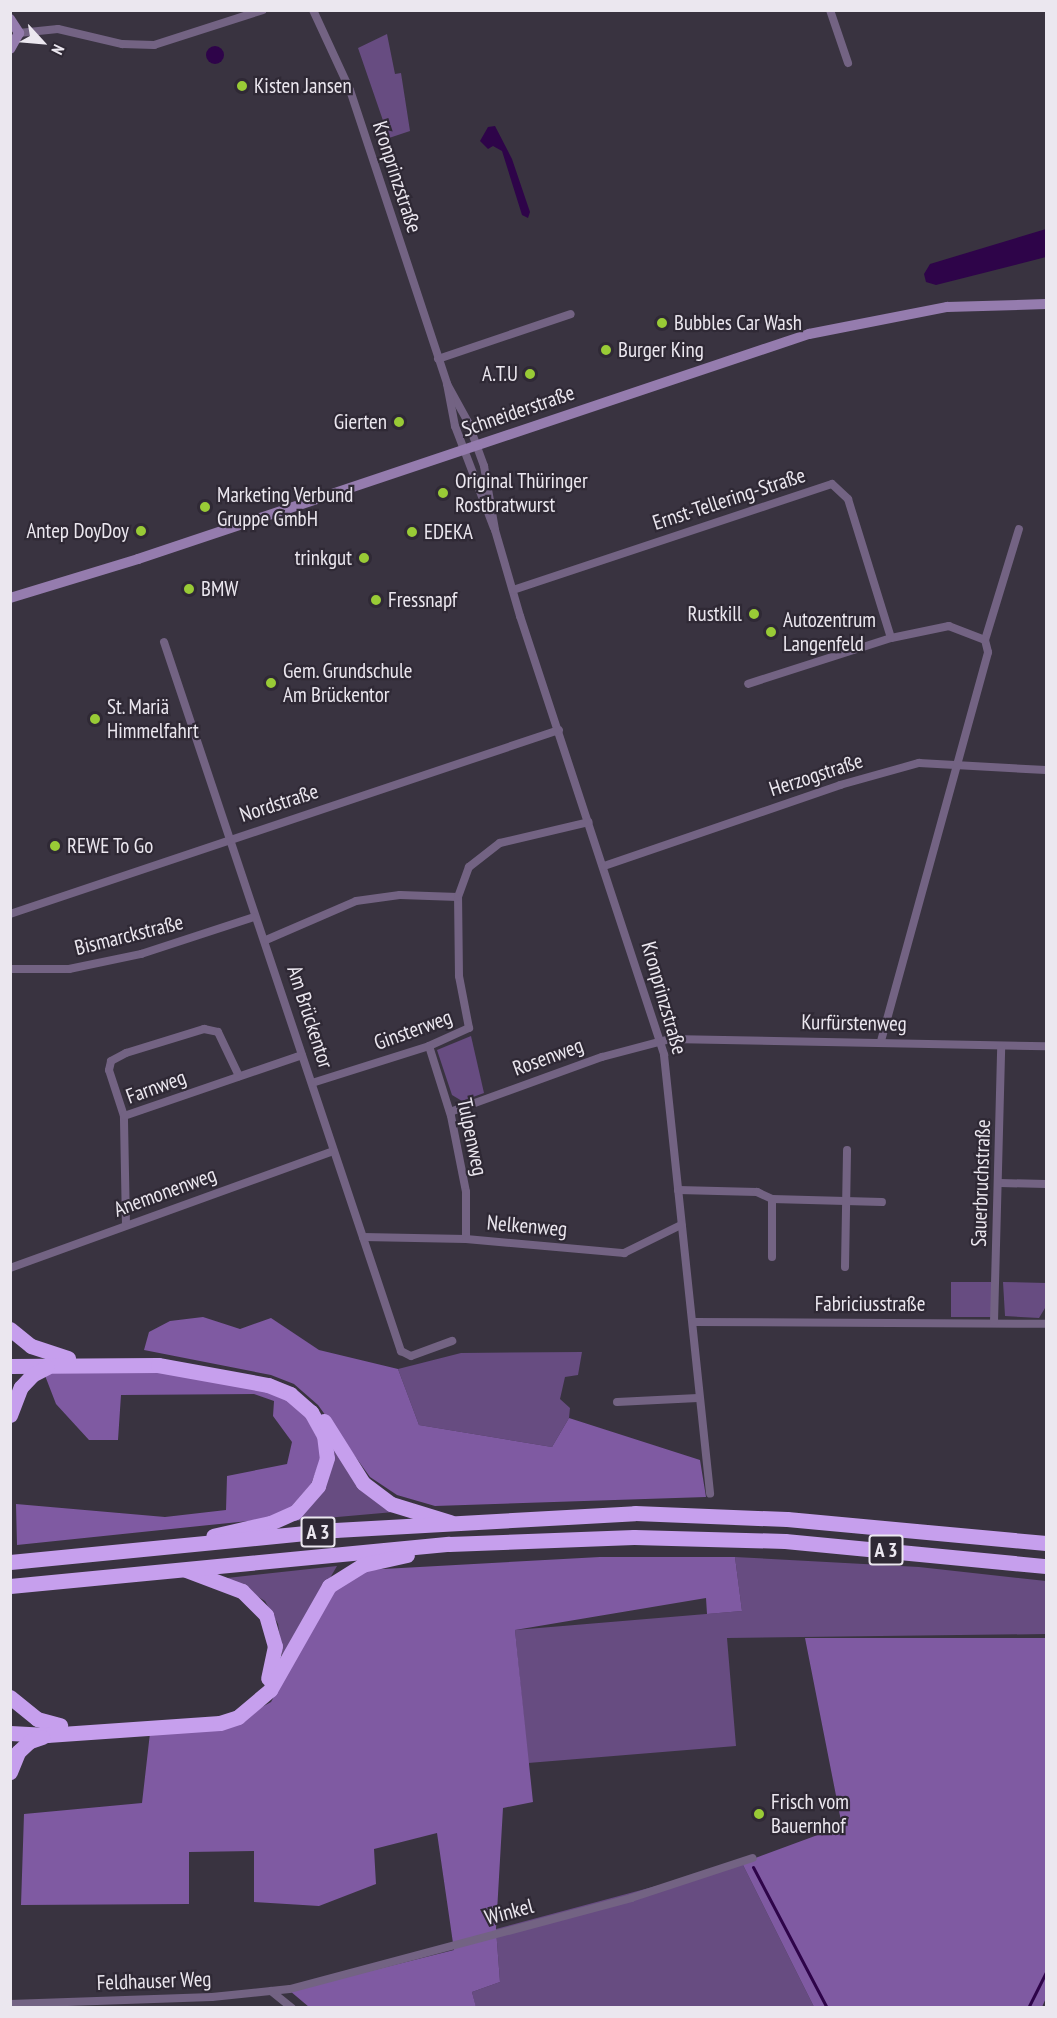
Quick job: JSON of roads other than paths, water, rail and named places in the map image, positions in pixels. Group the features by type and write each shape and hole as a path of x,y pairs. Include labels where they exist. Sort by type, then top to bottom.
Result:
{"highway":[{"path":"10,1329 31,1346 68,1358"},
{"path":"10,1358 153,1358 269,1379 293,1388 316,1407 363,1483 391,1504 428,1512 453,1523"},
{"path":"10,1366 158,1365 267,1385 290,1394 311,1412 324,1435 327,1458 318,1486 295,1512 270,1523 184,1546"},
{"path":"10,1415 21,1387 32,1375 51,1366"},
{"name":"A 3","path":"10,1562 453,1523 694,1514 1047,1543"},
{"name":"A 3","path":"10,1586 449,1544 696,1538 785,1541 1047,1566"},
{"path":"10,1732 220,1723 238,1718 270,1690 329,1586 362,1565 449,1544"},
{"path":"10,1773 22,1748 53,1730 237,1713 265,1687 275,1646 266,1615 242,1591 181,1568"},
{"path":"10,1697 53,1730"}],"main road":[{"path":"10,19 19,33 10,49"},
{"name":"Schneiderstraße","path":"10,598 464,450 809,334 947,307 1047,304"}],"street":[{"path":"19,33 58,29 122,44 154,45 263,10"},
{"name":"Kronprinzstraße","path":"313,10 350,90 447,384 476,446 494,510 495,530"},
{"path":"830,10 848,63"},
{"path":"438,358 571,314"},
{"name":"Kronprinzstraße","path":"447,384 446,393 464,450 495,530 660,1042 693,1322 698,1398 710,1494"},
{"name":"Ernst-Tellering-Straße","path":"513,590 832,484 848,499 891,638"},
{"path":"881,1041 988,652 985,640 1019,529"},
{"path":"748,684 891,638 949,626 985,640"},
{"name":"Am Brückentor","path":"164,642 254,917 266,940 333,1151 403,1354 411,1356 452,1341"},
{"name":"Nordstraße","path":"10,914 230,838 559,730"},
{"name":"Herzogstraße","path":"604,866 852,782 919,763 957,768 1047,770"},
{"path":"266,940 356,901 400,895 458,897 470,867 486,850 500,843 589,822"},
{"name":"Ginsterweg","path":"312,1083 429,1046 469,1028 459,976 458,897"},
{"name":"Bismarckstraße","path":"10,969 69,969 141,954 254,917"},
{"path":"124,1116 109,1070 111,1062 126,1053 204,1029 218,1032 239,1076"},
{"name":"Kurfürstenweg","path":"660,1042 726,1039 1047,1046"},
{"name":"Rosenweg","path":"450,1112 602,1057 660,1042"},
{"name":"Tulpenweg","path":"429,1046 450,1112 466,1192 466,1239"},
{"name":"Sauerbruchstraße","path":"994,1322 1000,1182 1001,1046"},
{"name":"Farnweg","path":"126,1225 124,1116 302,1055"},
{"path":"845,1267 847,1150"},
{"name":"Anemonenweg","path":"10,1268 333,1151"},
{"path":"1000,1182 1047,1184"},
{"path":"678,1190 757,1192 772,1198 882,1202"},
{"path":"772,1198 772,1257"},
{"name":"Nelkenweg","path":"363,1237 466,1239 624,1253 681,1225"},
{"name":"Fabriciusstraße","path":"693,1322 1047,1324"},
{"path":"617,1402 698,1398"},
{"name":"Winkel","path":"271,1991 631,1898 753,1858"},
{"path":"271,1991 292,2007"},
{"name":"Feldhauser Weg","path":"10,2004 212,1997 271,1991"}],"waterway":[{"path":"753,1867 827,2008"},
{"path":"1028,2008 1046,1972"}],"place":[{"name":"Kisten Jansen","path":"242,86"},
{"name":"Bubbles Car Wash","path":"662,323"},
{"name":"Burger King","path":"606,350"},
{"name":"A.T.U","path":"530,374"},
{"name":"Gierten","path":"399,422"},
{"name":"Original Thüringer Rostbratwurst","path":"443,493"},
{"name":"Marketing Verbund Gruppe GmbH","path":"205,507"},
{"name":"Antep DoyDoy","path":"141,531"},
{"name":"EDEKA","path":"412,532"},
{"name":"trinkgut","path":"364,558"},
{"name":"BMW","path":"189,589"},
{"name":"Fressnapf","path":"376,600"},
{"name":"Rustkill","path":"754,614"},
{"name":"Autozentrum Langenfeld","path":"771,632"},
{"name":"Gem. Grundschule Am Brückentor","path":"271,683"},
{"name":"St. Mariä Himmelfahrt","path":"95,719"},
{"name":"REWE To Go","path":"55,846"},
{"name":"Frisch vom Bauernhof","path":"759,1814"}]}
